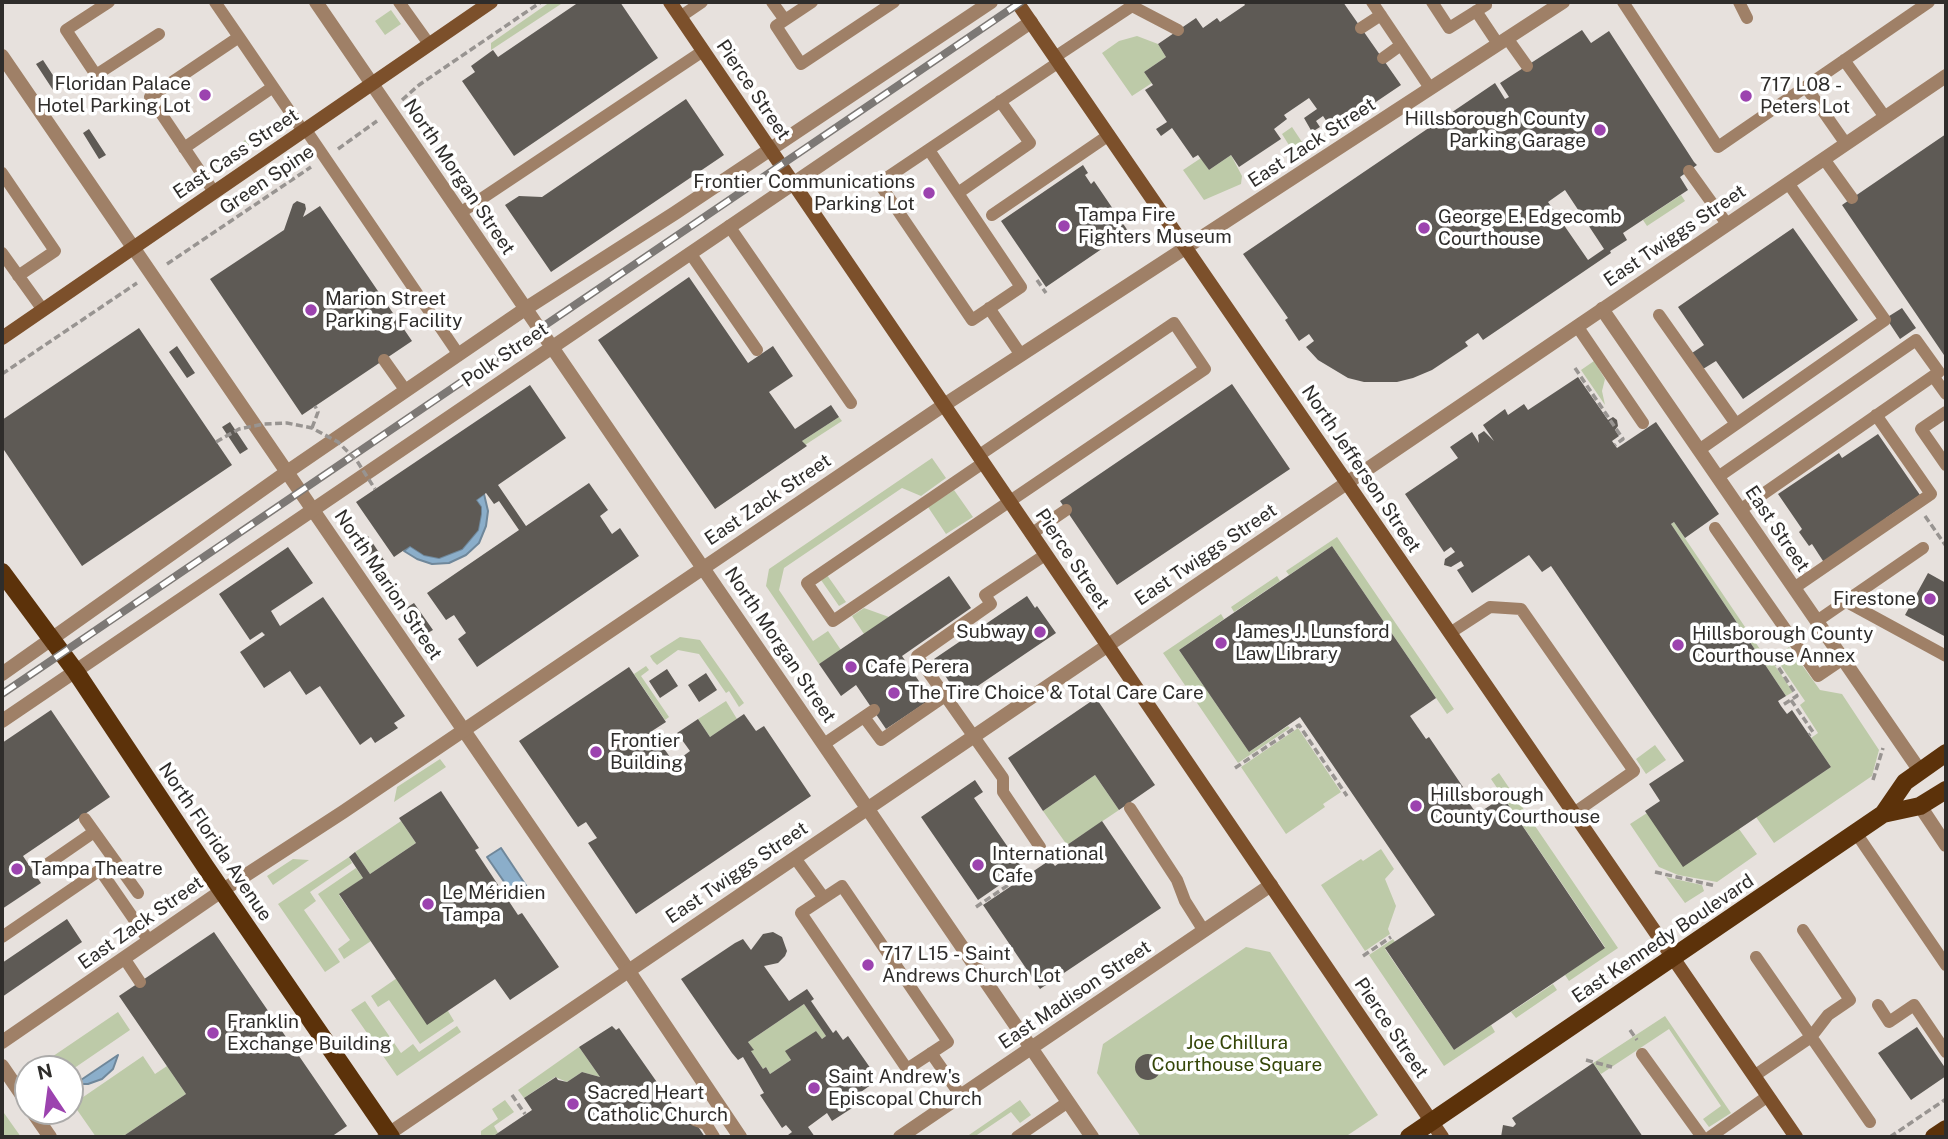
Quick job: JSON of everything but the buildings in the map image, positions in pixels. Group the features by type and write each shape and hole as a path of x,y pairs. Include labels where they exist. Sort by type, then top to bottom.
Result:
{"main road":[{"name":"East Cass Street","path":"2,338 491,2"},
{"name":"Pierce Street","path":"670,2 1442,1137"},
{"name":"North Jefferson Street","path":"1017,2 1796,1137"},
{"name":"North Florida Avenue","path":"2,572 76,672 388,1136"},
{"path":"1883,814 1905,782 1946,753"},
{"name":"East Kennedy Boulevard","path":"1409,1137 1883,814 1920,806 1946,790"},
{"path":"1934,1137 1946,1129"}],"street":[{"name":"North Morgan Street","path":"316,2 1092,1137"},
{"name":"Polk Street","path":"2,674 287,472 525,309 675,213 990,2"},
{"name":"East Zack Street","path":"2,1042 222,890 332,820 944,405 1563,2"},
{"name":"Polk Street","path":"2,721 1031,22"},
{"name":"North Marion Street","path":"2,57 740,1137"},
{"name":"East Twiggs Street","path":"388,1136 628,970 1946,76"},
{"name":"East Street","path":"1602,309 1920,771"},
{"path":"1920,806 1946,845"},
{"name":"East Madison Street","path":"900,1137 1271,885"},
{"path":"2,1066 14,1084"}],"lane":[{"path":"109,2 89,7 66,30 96,75 159,33"},
{"path":"215,2 459,355"},
{"path":"399,2 429,44"},
{"path":"680,17 702,2"},
{"path":"772,2 785,20"},
{"path":"812,2 776,26 801,64 894,2"},
{"path":"1142,11 1156,2"},
{"path":"1372,2 1430,89"},
{"path":"1432,2 1448,28 1480,6 1502,41 1527,66"},
{"path":"1739,2 1746,18"},
{"path":"1626,3 1718,147 1930,2"},
{"path":"929,150 1021,287 972,320 879,183 1000,101 1132,6 1178,30"},
{"path":"1361,28 1381,15"},
{"path":"214,192 149,97 239,37"},
{"path":"1382,58 1401,45"},
{"path":"460,212 704,51"},
{"path":"1844,61 1885,117"},
{"path":"184,148 273,87"},
{"path":"1806,87 1846,144"},
{"path":"958,193 1030,144 1000,101"},
{"path":"992,215 1109,135"},
{"path":"1824,159 1852,198"},
{"path":"1689,171 1727,224"},
{"path":"2,173 55,251 18,276"},
{"path":"1699,450 1885,320 1788,183"},
{"path":"729,226 851,403"},
{"path":"2,253 43,310"},
{"path":"690,253 757,350"},
{"path":"989,308 1021,355"},
{"path":"1659,315 1737,424"},
{"path":"1174,323 1205,369 1009,501 833,621 807,583 1174,323"},
{"path":"1577,326 1643,423"},
{"path":"1718,477 1916,340 1939,372 1741,510"},
{"path":"384,360 406,391"},
{"path":"1933,376 1946,394"},
{"path":"1946,412 1922,429 1946,465"},
{"path":"1794,588 1931,494 1877,415"},
{"path":"1031,534 1066,510"},
{"path":"1715,528 1818,676 1843,659"},
{"path":"1816,621 1923,548"},
{"path":"1040,847 1003,792 1003,778 945,695 924,677 917,656 991,604 985,595 1045,555"},
{"path":"1845,601 1946,656"},
{"path":"1450,633 1490,607 1521,609 1634,772 1574,813"},
{"path":"824,744 869,714 881,740 945,695"},
{"path":"1130,808 1177,880 1185,901 1204,931"},
{"path":"85,819 138,893"},
{"path":"39,870 94,832"},
{"path":"1856,833 1946,965"},
{"path":"795,858 824,898"},
{"path":"2,937 114,860"},
{"path":"100,870 149,941"},
{"path":"842,886 948,1042 931,1054 907,1069 801,913 842,886"},
{"path":"1754,1076 1811,1037 1828,1015 1850,1000 1803,930"},
{"path":"1756,957 1870,1122"},
{"path":"124,958 140,982"},
{"path":"1878,1006 1889,1022 1914,1005 1946,1052"},
{"path":"931,1054 961,1096"},
{"path":"1642,1054 1702,1137"},
{"path":"1710,1137 1768,1096"},
{"path":"1017,1137 1068,1102"},
{"path":"695,1120 706,1124 714,1137"}],"path":[{"name":"Green Spine","path":"2,374 363,133 419,85 541,2"},
{"path":"1575,368 1623,439 1615,445"},
{"path":"312,429 318,412 315,406"},
{"path":"216,442 239,429 264,424 286,423 312,429 338,442 357,461 375,489"},
{"path":"1920,508 1946,546"},
{"path":"1773,659 1797,696 1781,706"},
{"path":"1791,700 1813,732 1809,734"},
{"path":"1235,768 1300,725 1347,796"},
{"path":"1873,780 1883,748"},
{"path":"1655,872 1716,886"},
{"path":"976,907 1026,873"},
{"path":"1363,956 1391,937"},
{"path":"1586,1060 1612,1067"},
{"path":"512,1095 525,1114"},
{"path":"1890,1137 1946,1099"}],"green space":[{"path":"550,2 564,2 491,50 491,43"},
{"path":"391,10 401,24 385,35 375,21"},
{"path":"1137,36 1158,44 1166,57 1144,72 1152,83 1132,96 1102,53 1119,41"},
{"path":"267,125 270,134 217,170 210,164"},
{"path":"1292,127 1308,151 1302,156 1292,150 1282,134"},
{"path":"1231,155 1242,176 1241,184 1204,200 1183,170 1201,158 1209,170"},
{"path":"1681,195 1685,201 1647,226 1643,220"},
{"path":"1594,361 1605,379 1602,391 1605,405 1581,370"},
{"path":"839,417 842,421 805,445 802,441"},
{"path":"932,458 946,478 921,496 902,488 784,568 779,590 813,641 828,631 841,650 819,664 766,586 769,569"},
{"path":"954,490 973,517 946,534 928,507"},
{"path":"1674,522 1768,661 1771,660 1793,692 1786,696 1671,524"},
{"path":"1337,537 1454,709 1447,714 1332,546 1289,575 1286,571"},
{"path":"827,575 846,602 839,606 821,580"},
{"path":"1277,576 1280,581 1234,612 1231,607"},
{"path":"864,608 889,617 864,634 852,616"},
{"path":"1221,614 1224,619 1179,650 1249,752 1288,726 1290,728 1238,763 1163,653"},
{"path":"680,637 700,640 744,703 739,707 729,691 726,693 699,654 678,650 657,665 653,661 650,656"},
{"path":"1789,647 1820,690 1842,694 1879,750 1872,776 1774,843 1756,817 1831,767 1811,738 1818,733 1800,705 1805,701 1775,657"},
{"path":"646,666 649,670 641,676 669,717 665,720 634,674"},
{"path":"726,701 737,719 710,737 698,719"},
{"path":"1298,728 1341,792 1323,804 1325,807 1286,834 1241,767"},
{"path":"1655,745 1666,760 1646,774 1636,759"},
{"path":"440,759 446,767 394,802 397,787"},
{"path":"1499,773 1618,948 1569,981 1565,975 1605,947 1491,779"},
{"path":"1095,775 1119,810 1067,845 1043,811"},
{"path":"1647,813 1739,829 1757,854 1717,882 1678,875 1659,867 1630,824"},
{"path":"401,821 416,843 370,874 355,852"},
{"path":"1381,849 1394,869 1385,879 1396,906 1388,929 1390,934 1365,951 1321,885"},
{"path":"349,857 352,863 310,892 316,901 304,910 340,962 325,972 278,904"},
{"path":"293,859 309,860 273,885 267,876"},
{"path":"356,868 363,878 339,895 371,941 344,959 338,949 350,940 318,894"},
{"path":"1666,877 1702,885 1704,891 1685,903"},
{"path":"1393,939 1395,942 1385,949 1454,1050 1491,1025 1495,1032 1444,1066 1369,955"},
{"name":"Joe Chillura Courthouse Square","path":"1246,947 1270,952 1378,1115 1345,1137 1141,1137 1097,1073 1103,1044"},
{"path":"397,978 448,1011 454,1021 420,1044 389,1000 378,1007 371,996"},
{"path":"1553,984 1557,990 1516,1018 1511,1012"},
{"path":"365,1001 401,1053 413,1044 419,1052 457,1026 461,1032 397,1076 351,1010"},
{"path":"804,1004 826,1036 822,1039 816,1031 786,1051 791,1060 770,1074 766,1067 763,1069 748,1042"},
{"path":"118,1012 130,1030 84,1061 84,1055 55,1055"},
{"path":"1665,1016 1731,1113 1709,1127 1703,1119 1721,1106 1669,1029 1601,1074 1593,1063"},
{"path":"579,1047 600,1077 582,1072 567,1082 555,1077 524,1098 518,1090"},
{"path":"143,1056 155,1074 167,1066 186,1094 122,1137 96,1137 84,1120 84,1096"},
{"path":"505,1100 514,1112 494,1126 498,1133 492,1137 481,1137 481,1131 498,1119 492,1109"},
{"path":"1020,1100 1031,1115 1020,1123 1011,1112 974,1137 966,1137"},
{"path":"4,1113 21,1137 5,1137 2,1132"}],"water":[{"path":"484,494 488,511 486,526 479,543 466,555 449,563 432,564 404,551 410,546 424,555 439,558 462,549 478,530 481,507 476,500"},
{"path":"501,848 529,890 516,899 487,857"},
{"path":"118,1055 113,1069 102,1079 84,1084 84,1078"}],"railway":[{"path":"2,694 1021,2"}],"place":[{"name":"Floridan Palace Hotel Parking Lot","path":"205,95"},
{"name":"717 L08 - Peters Lot","path":"1746,96"},
{"name":"Hillsborough County Parking Garage","path":"1600,130"},
{"name":"Frontier Communications Parking Lot","path":"929,193"},
{"name":"Tampa Fire Fighters Museum","path":"1064,226"},
{"name":"George E. Edgecomb Courthouse","path":"1424,228"},
{"name":"Marion Street Parking Facility","path":"311,310"},
{"name":"Firestone","path":"1930,599"},
{"name":"Subway","path":"1040,632"},
{"name":"James J. Lunsford Law Library","path":"1221,643"},
{"name":"Hillsborough County Courthouse Annex","path":"1678,645"},
{"name":"Cafe Perera","path":"851,667"},
{"name":"The Tire Choice & Total Care Care","path":"894,693"},
{"name":"Frontier Building","path":"596,752"},
{"name":"Hillsborough County Courthouse","path":"1416,806"},
{"name":"International Cafe","path":"978,865"},
{"name":"Tampa Theatre","path":"17,869"},
{"name":"Le Méridien Tampa","path":"428,904"},
{"name":"717 L15 - Saint Andrews Church Lot","path":"868,965"},
{"name":"Franklin Exchange Building","path":"213,1033"},
{"name":"Saint Andrew's Episcopal Church","path":"814,1088"},
{"name":"Sacred Heart Catholic Church","path":"573,1104"}]}
